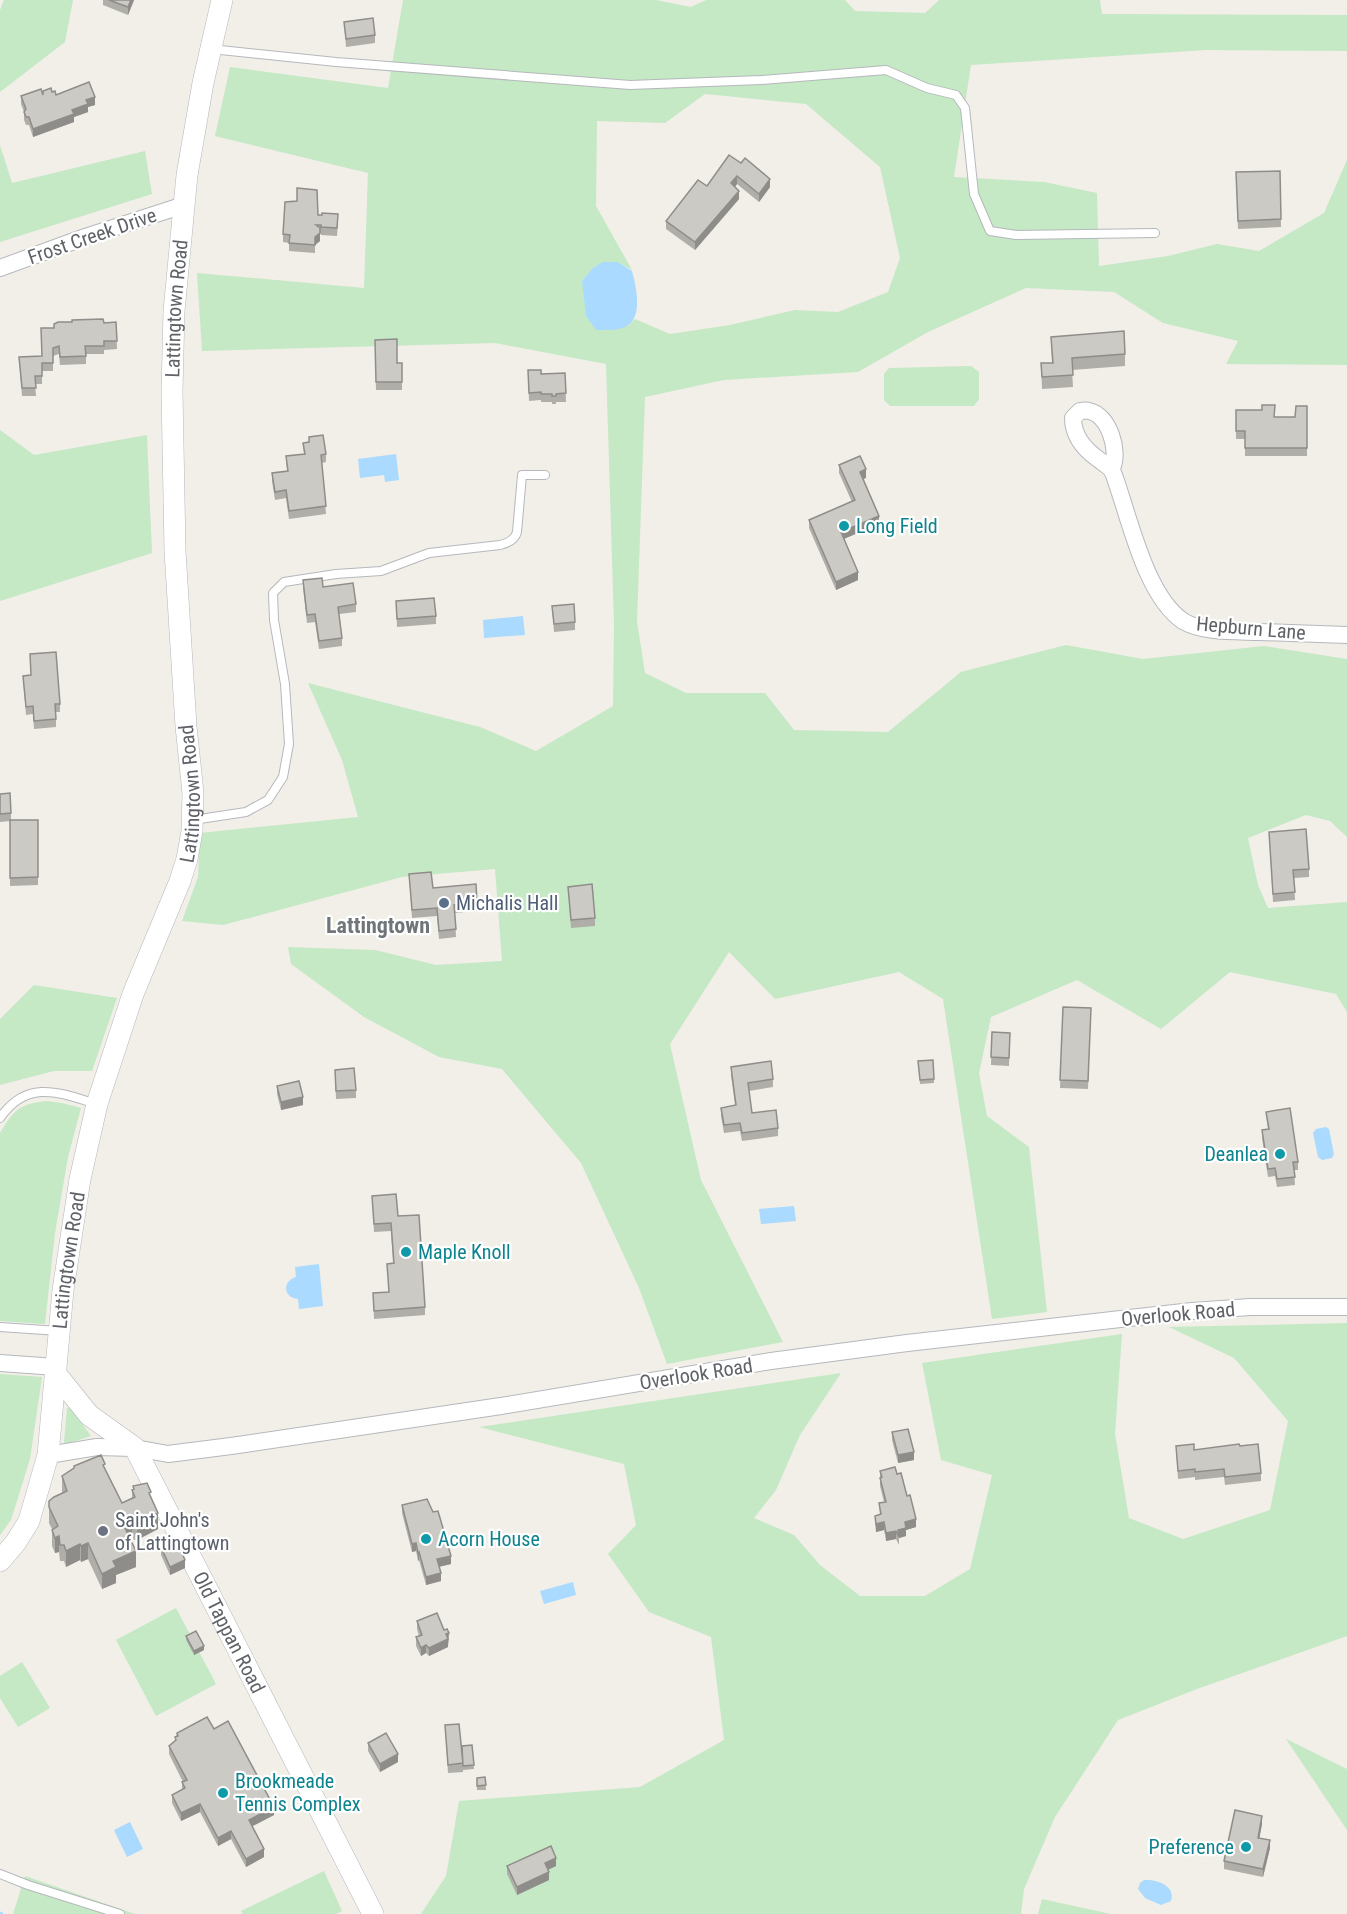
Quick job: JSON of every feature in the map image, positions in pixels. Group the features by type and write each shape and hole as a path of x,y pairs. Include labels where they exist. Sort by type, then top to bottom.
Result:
{"street":[{"name":"Lattingtown Road","path":"0,1561 16,1542 29,1521 48,1455 63,1290 80,1179 97,1104 133,994 187,859 193,793 186,726 175,551 174,311 187,175 222,0"},
{"name":"Frost Creek Drive","path":"0,268 184,205"},
{"name":"Hepburn Lane","path":"1112,468 1148,573 1162,600 1184,621 1201,628 1347,635"},
{"name":"Overlook Road","path":"48,1455 97,1447 135,1448 168,1454 231,1446 501,1406 771,1361 907,1343 1192,1311 1250,1307 1347,1307"},
{"path":"0,1363 56,1370"},
{"name":"Old Tappan Road","path":"56,1370 89,1415 135,1448 373,1914"}],"lane":[{"path":"211,49 336,62 630,85 761,80 886,70 927,88 956,95 965,108 974,194 990,231 1016,235 1155,233"},
{"path":"192,820 246,812 268,800 283,777 289,744 285,684 274,620 273,593 284,582 336,574 381,571 429,553 500,546 507,543 518,532 522,476 545,475"},
{"path":"0,1118 18,1099 42,1092 63,1093 97,1104"},
{"path":"0,1327 60,1331"},
{"path":"0,1874 120,1914"}],"green space":[{"path":"4,0 73,0 65,42 0,92 0,10"},
{"path":"403,0 656,0 691,7 706,0 845,0 855,11 925,13 939,0 1100,0 1102,14 1347,15 1347,51 1206,50 971,65 954,177 1044,182 1097,193 1099,266 1168,256 1217,244 1259,251 1324,213 1347,160 1347,365 1226,364 1238,341 1163,323 1114,292 1026,288 928,332 858,372 724,380 645,397 637,621 645,673 686,693 765,693 794,730 888,732 961,672 1066,645 1143,659 1264,646 1347,659 1347,837 1330,821 1306,815 1248,838 1258,885 1268,908 1347,902 1347,1012 1336,994 1230,972 1161,1029 1077,980 991,1017 979,1073 987,1116 1029,1147 1047,1312 992,1319 943,999 899,972 775,999 729,952 670,1044 701,1180 783,1342 667,1364 639,1288 581,1163 502,1069 439,1057 364,1017 291,964 288,947 375,950 436,965 502,961 495,869 402,877 223,925 182,921 198,877 200,833 358,817 342,760 308,683 480,727 536,751 613,706 614,624 606,364 495,343 202,351 197,273 364,288 368,173 215,136 230,67 388,88","holes":["705,94 806,104 880,167 900,258 888,292 838,312 795,310 730,325 670,334 635,319 628,326 618,262 632,270 596,206 597,121 665,123"]},
{"path":"0,145 12,183 145,151 152,194 0,242"},
{"path":"971,366 979,372 979,399 974,406 890,406 884,400 884,374 889,368"},
{"path":"0,430 34,455 147,435 152,553 0,601"},
{"path":"34,985 117,998 92,1071 54,1071 0,1085 0,1019"},
{"path":"47,1101 81,1108 68,1157 55,1233 45,1324 0,1321 0,1133 18,1110 30,1104"},
{"path":"1347,1323 1347,1636 1197,1689 1118,1720 1055,1817 1024,1889 1021,1914 421,1914 446,1876 459,1801 640,1787 724,1740 711,1637 649,1612 608,1554 636,1525 624,1464 479,1427 841,1373 800,1435 776,1490 754,1518 794,1535 820,1565 860,1596 925,1596 970,1569 992,1475 941,1460 922,1363 1122,1334 1115,1434 1129,1518 1183,1539 1270,1510 1288,1421 1234,1358 1169,1327"},
{"path":"0,1374 42,1377 30,1459 11,1520 0,1535"},
{"path":"70,1407 91,1436 66,1444 64,1442 67,1408"},
{"path":"176,1608 216,1684 156,1716 116,1640"},
{"path":"22,1662 50,1708 18,1727 0,1698 0,1676"},
{"path":"1286,1739 1347,1769 1347,1830"},
{"path":"324,1871 342,1911 336,1914 243,1914 241,1911"},
{"path":"25,1876 135,1914 13,1914"},
{"path":"1042,1899 1111,1914 1038,1914"}],"water":[{"path":"603,262 618,262 632,271 637,293 637,310 631,323 622,328 596,330 586,316 582,281 593,268"},
{"path":"396,454 399,480 385,482 384,475 360,478 358,459"},
{"path":"523,616 525,635 484,638 483,620"},
{"path":"1326,1127 1329,1129 1334,1154 1332,1158 1322,1160 1318,1157 1313,1133 1316,1129"},
{"path":"794,1206 796,1221 761,1224 759,1209"},
{"path":"319,1264 323,1306 299,1309 298,1299 287,1293 288,1282 296,1277 295,1267"},
{"path":"573,1582 576,1595 544,1604 540,1591"},
{"path":"130,1822 143,1849 127,1857 114,1830"},
{"path":"1144,1880 1164,1884 1171,1891 1171,1901 1161,1905 1145,1898 1138,1889"}],"building":[{"path":"109,0 131,0 128,7"},
{"path":"373,18 375,35 346,39 344,22"},
{"path":"89,82 95,97 86,100 88,104 72,110 74,114 33,129 29,117 26,117 24,112 26,109 21,96 41,89 43,95 43,91 51,88 56,95"},
{"path":"729,155 741,163 745,158 770,179 759,194 737,176 731,183 739,191 695,242 666,221 698,180 707,186"},
{"path":"1280,171 1281,219 1238,221 1236,172"},
{"path":"297,188 317,190 318,215 338,214 337,228 316,225 320,228 320,233 315,237 315,245 289,243 290,235 283,234 285,202 297,201"},
{"path":"103,319 104,323 116,322 117,341 104,341 104,346 85,346 86,356 60,357 59,346 53,348 53,363 42,363 42,376 35,376 36,388 22,388 19,357 42,356 41,328 54,328 54,324 58,322"},
{"path":"1124,331 1125,354 1072,358 1073,375 1042,377 1041,363 1053,363 1051,337"},
{"path":"397,339 397,363 402,363 402,382 376,382 375,340"},
{"path":"528,370 541,370 541,374 565,373 566,393 552,396 552,394 541,394 541,392 529,393"},
{"path":"1262,405 1275,405 1274,417 1295,417 1296,406 1307,406 1307,448 1245,448 1245,431 1236,431 1236,410 1262,410"},
{"path":"323,435 326,454 321,455 326,506 289,511 286,490 275,492 272,473 288,471 286,456 305,454 303,443 309,442 309,437"},
{"name":"Long Field","path":"860,456 866,469 860,472 879,516 841,532 858,572 836,582 809,520 855,500 839,465"},
{"path":"322,578 323,587 353,583 356,604 338,607 342,638 319,641 315,614 307,615 303,580"},
{"path":"434,598 436,616 397,619 396,601"},
{"path":"574,604 575,622 554,624 552,606"},
{"path":"56,652 60,704 55,704 56,719 34,721 33,706 26,707 23,676 31,675 30,654"},
{"path":"10,793 11,813 0,814 0,794"},
{"path":"10,820 38,820 38,877 10,878"},
{"path":"1306,829 1309,869 1293,870 1295,892 1273,894 1269,832"},
{"name":"Michalis Hall","path":"431,872 433,888 476,884 477,903 454,905 456,929 439,931 437,908 412,910 409,874"},
{"path":"592,884 595,918 571,920 568,887"},
{"path":"1063,1007 1091,1008 1088,1081 1060,1080"},
{"path":"992,1032 1010,1033 1009,1058 991,1057"},
{"path":"933,1060 934,1079 920,1080 918,1061"},
{"path":"771,1061 773,1079 748,1083 752,1113 776,1110 778,1128 742,1133 740,1123 724,1125 721,1108 736,1105 731,1067"},
{"path":"354,1068 356,1090 336,1091 335,1070"},
{"path":"299,1081 303,1097 281,1102 277,1086"},
{"name":"Deanlea","path":"1290,1108 1298,1162 1293,1162 1295,1177 1277,1179 1275,1168 1268,1169 1262,1130 1269,1129 1266,1112"},
{"name":"Maple Knoll","path":"396,1194 398,1216 419,1215 425,1307 374,1311 373,1293 389,1292 387,1264 394,1263 391,1223 374,1224 372,1196"},
{"path":"908,1429 914,1452 898,1455 892,1432"},
{"path":"1194,1444 1194,1450 1258,1444 1261,1473 1225,1477 1224,1469 1178,1471 1176,1446"},
{"name":"Saint John's of Lattingtown","path":"101,1455 105,1464 103,1465 122,1503 135,1497 133,1486 147,1483 158,1513 137,1524 134,1524 132,1518 122,1522 136,1551 113,1561 116,1567 102,1574 88,1543 66,1551 64,1545 60,1545 59,1536 55,1538 52,1530 58,1526 49,1507 49,1501 67,1491 62,1476 74,1466"},
{"path":"895,1467 897,1474 901,1473 907,1496 910,1495 916,1519 905,1522 906,1528 898,1530 899,1537 896,1531 886,1533 884,1522 876,1524 875,1516 881,1514 879,1503 886,1502 880,1471"},
{"name":"Acorn House","path":"427,1499 433,1512 438,1511 451,1556 437,1559 441,1573 426,1577 416,1543 412,1544 402,1505"},
{"path":"176,1540 185,1560 170,1567 161,1547"},
{"path":"437,1613 444,1630 447,1629 449,1633 446,1634 448,1639 429,1648 426,1645 421,1648 416,1637 422,1635 417,1621"},
{"path":"196,1631 204,1646 194,1651 186,1636"},
{"name":"Brookmeade Tennis Complex","path":"207,1717 214,1729 228,1721 274,1807 249,1820 264,1849 246,1859 231,1831 218,1838 200,1804 181,1813 172,1795 185,1788 182,1782 187,1780 169,1746 176,1740 177,1733"},
{"path":"459,1724 463,1763 448,1765 445,1725"},
{"path":"386,1733 398,1754 380,1764 368,1743"},
{"path":"472,1745 474,1765 463,1766 462,1746"},
{"path":"485,1777 486,1785 477,1786 477,1778"},
{"name":"Preference","path":"1235,1810 1262,1816 1258,1838 1270,1840 1263,1869 1224,1861"},
{"path":"551,1846 556,1858 545,1863 549,1872 517,1887 507,1866"}],"place":[{"name":"Long Field","path":"844,526"},
{"name":"Michalis Hall","path":"444,903"},
{"name":"Deanlea","path":"1280,1154"},
{"name":"Maple Knoll","path":"406,1252"},
{"name":"Saint John's of Lattingtown","path":"103,1531"},
{"name":"Acorn House","path":"426,1539"},
{"name":"Brookmeade Tennis Complex","path":"223,1793"},
{"name":"Preference","path":"1246,1847"}],"district":[{"name":"Lattingtown","path":"378,925"}]}
